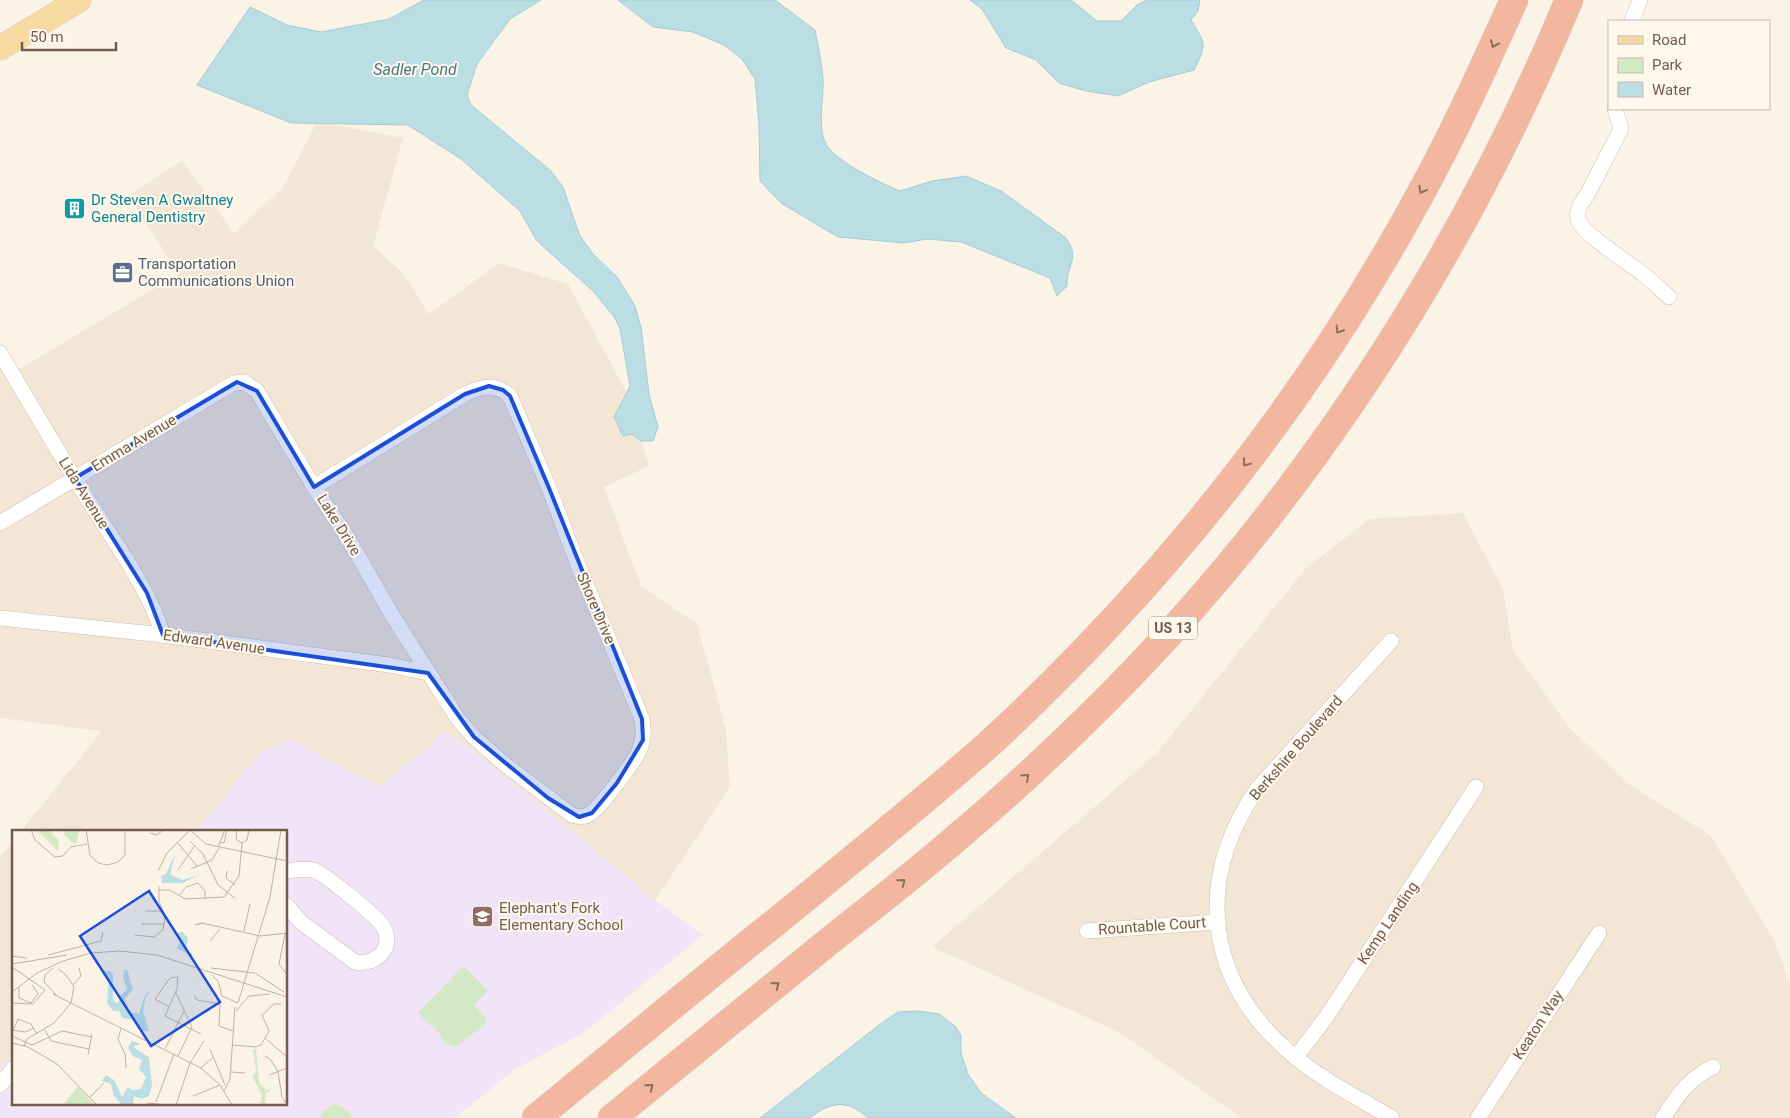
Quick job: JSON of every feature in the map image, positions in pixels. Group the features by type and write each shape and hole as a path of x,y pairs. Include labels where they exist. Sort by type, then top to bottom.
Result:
{"highway":[{"path":"536,1118 876,841 1001,734 1100,635 1147,584 1247,462 1329,346 1386,255 1426,185 1477,84 1514,0"},
{"name":"US 13","path":"612,1118 960,835 1026,777 1127,679 1216,579 1279,503 1378,362 1416,302 1507,138 1569,0"}],"main road":[{"path":"0,48 79,0"}],"street":[{"path":"1632,20 1640,0"},
{"path":"1616,110 1621,129 1587,195 1580,204 1578,220 1586,231 1645,275 1669,296"},
{"name":"Lida Avenue","path":"0,354 147,593 163,635"},
{"name":"Emma Avenue","path":"0,524 234,383 244,382"},
{"name":"Lake Drive","path":"244,382 257,391 314,487 348,538 428,674"},
{"name":"Shore Drive","path":"314,487 465,394 478,388 489,386 503,390 510,396 521,421 642,719 644,730 640,751 592,813 579,817 572,815 502,762 474,737 458,719 428,674"},
{"name":"Edward Avenue","path":"0,618 163,635 389,665 428,674"},
{"name":"Berkshire Boulevard","path":"1391,641 1257,789 1243,809 1223,859 1219,883 1218,922 1221,947 1230,973 1250,1010 1271,1036 1319,1074 1392,1118"},
{"name":"Kemp Landing","path":"1296,1057 1327,1016 1476,786"},
{"path":"288,871 306,869 319,873 382,924 386,943 382,953 371,962 363,964 355,962 302,923 288,907"},
{"name":"Rountable Court","path":"1087,931 1218,922"},
{"name":"Keaton Way","path":"1478,1118 1599,933"},
{"path":"1663,1118 1683,1088 1702,1072 1713,1067"},
{"path":"0,1085 12,1070"}],"highlighted area":[{"path":"237,382 257,391 314,487 465,394 489,386 503,390 510,396 549,488 642,719 643,740 617,783 592,813 579,817 548,798 474,737 428,673 163,635 147,593 75,478"}],"shaded area":[{"path":"317,122 403,138 373,246 403,273 429,314 499,263 568,284 627,393 649,466 604,487 641,586 697,624 726,730 730,787 655,900 470,748 445,732 379,787 289,738 260,754 197,830 22,830 102,731 0,718 0,367 6,377 179,274 128,196 182,160 234,233 283,187"},
{"path":"1463,513 1503,590 1513,650 1569,727 1627,783 1710,835 1773,938 1790,984 1790,1118 1241,1118 1119,1032 932,947 1157,753 1306,568 1369,519"},
{"name":"Elephant's Fork Elementary School","path":"445,732 470,748 655,900 703,935 585,1032 514,1070 455,1118 0,1118 0,1068 12,1055 12,1106 288,1106 288,830 197,830 260,754 289,738 379,787"},
{"path":"12,842 12,1055 0,1068 0,857"}],"green space":[{"path":"462,967 467,969 488,991 474,1005 486,1018 487,1023 455,1047 445,1043 440,1034 418,1013"},
{"path":"336,1103 349,1112 353,1118 320,1118 323,1111"}],"water":[{"name":"Sadler Pond","path":"424,0 541,0 510,19 477,64 467,95 471,105 550,170 563,187 579,234 592,253 617,277 635,306 641,327 649,394 658,427 653,441 641,441 632,434 623,436 614,417 630,386 620,329 615,318 594,292 537,241 520,211 461,159 408,125 291,123 197,85 250,7 287,25 321,32 389,19"},
{"path":"618,0 775,0 815,30 823,79 823,137 831,151 860,171 900,191 932,181 966,176 1001,191 1066,238 1073,257 1067,286 1057,296 1050,278 961,242 927,239 904,243 838,237 781,203 760,181 759,124 755,79 742,59 724,45 693,32 653,27"},
{"path":"970,0 1071,0 1097,21 1121,21 1138,4 1148,0 1200,0 1198,11 1191,20 1200,35 1203,49 1194,70 1149,82 1118,96 1086,91 1059,83 1036,60 1006,48 982,9"},
{"path":"919,1011 939,1014 955,1026 961,1035 961,1053 968,1074 981,1093 1016,1118 868,1118 850,1106 838,1105 825,1108 808,1118 760,1118 883,1022 898,1012"}],"place":[{"name":"Dr Steven A Gwaltney General Dentistry","path":"75,209"},
{"name":"Transportation Communications Union","path":"122,273"},
{"name":"Elephant's Fork Elementary School","path":"483,917"}]}
